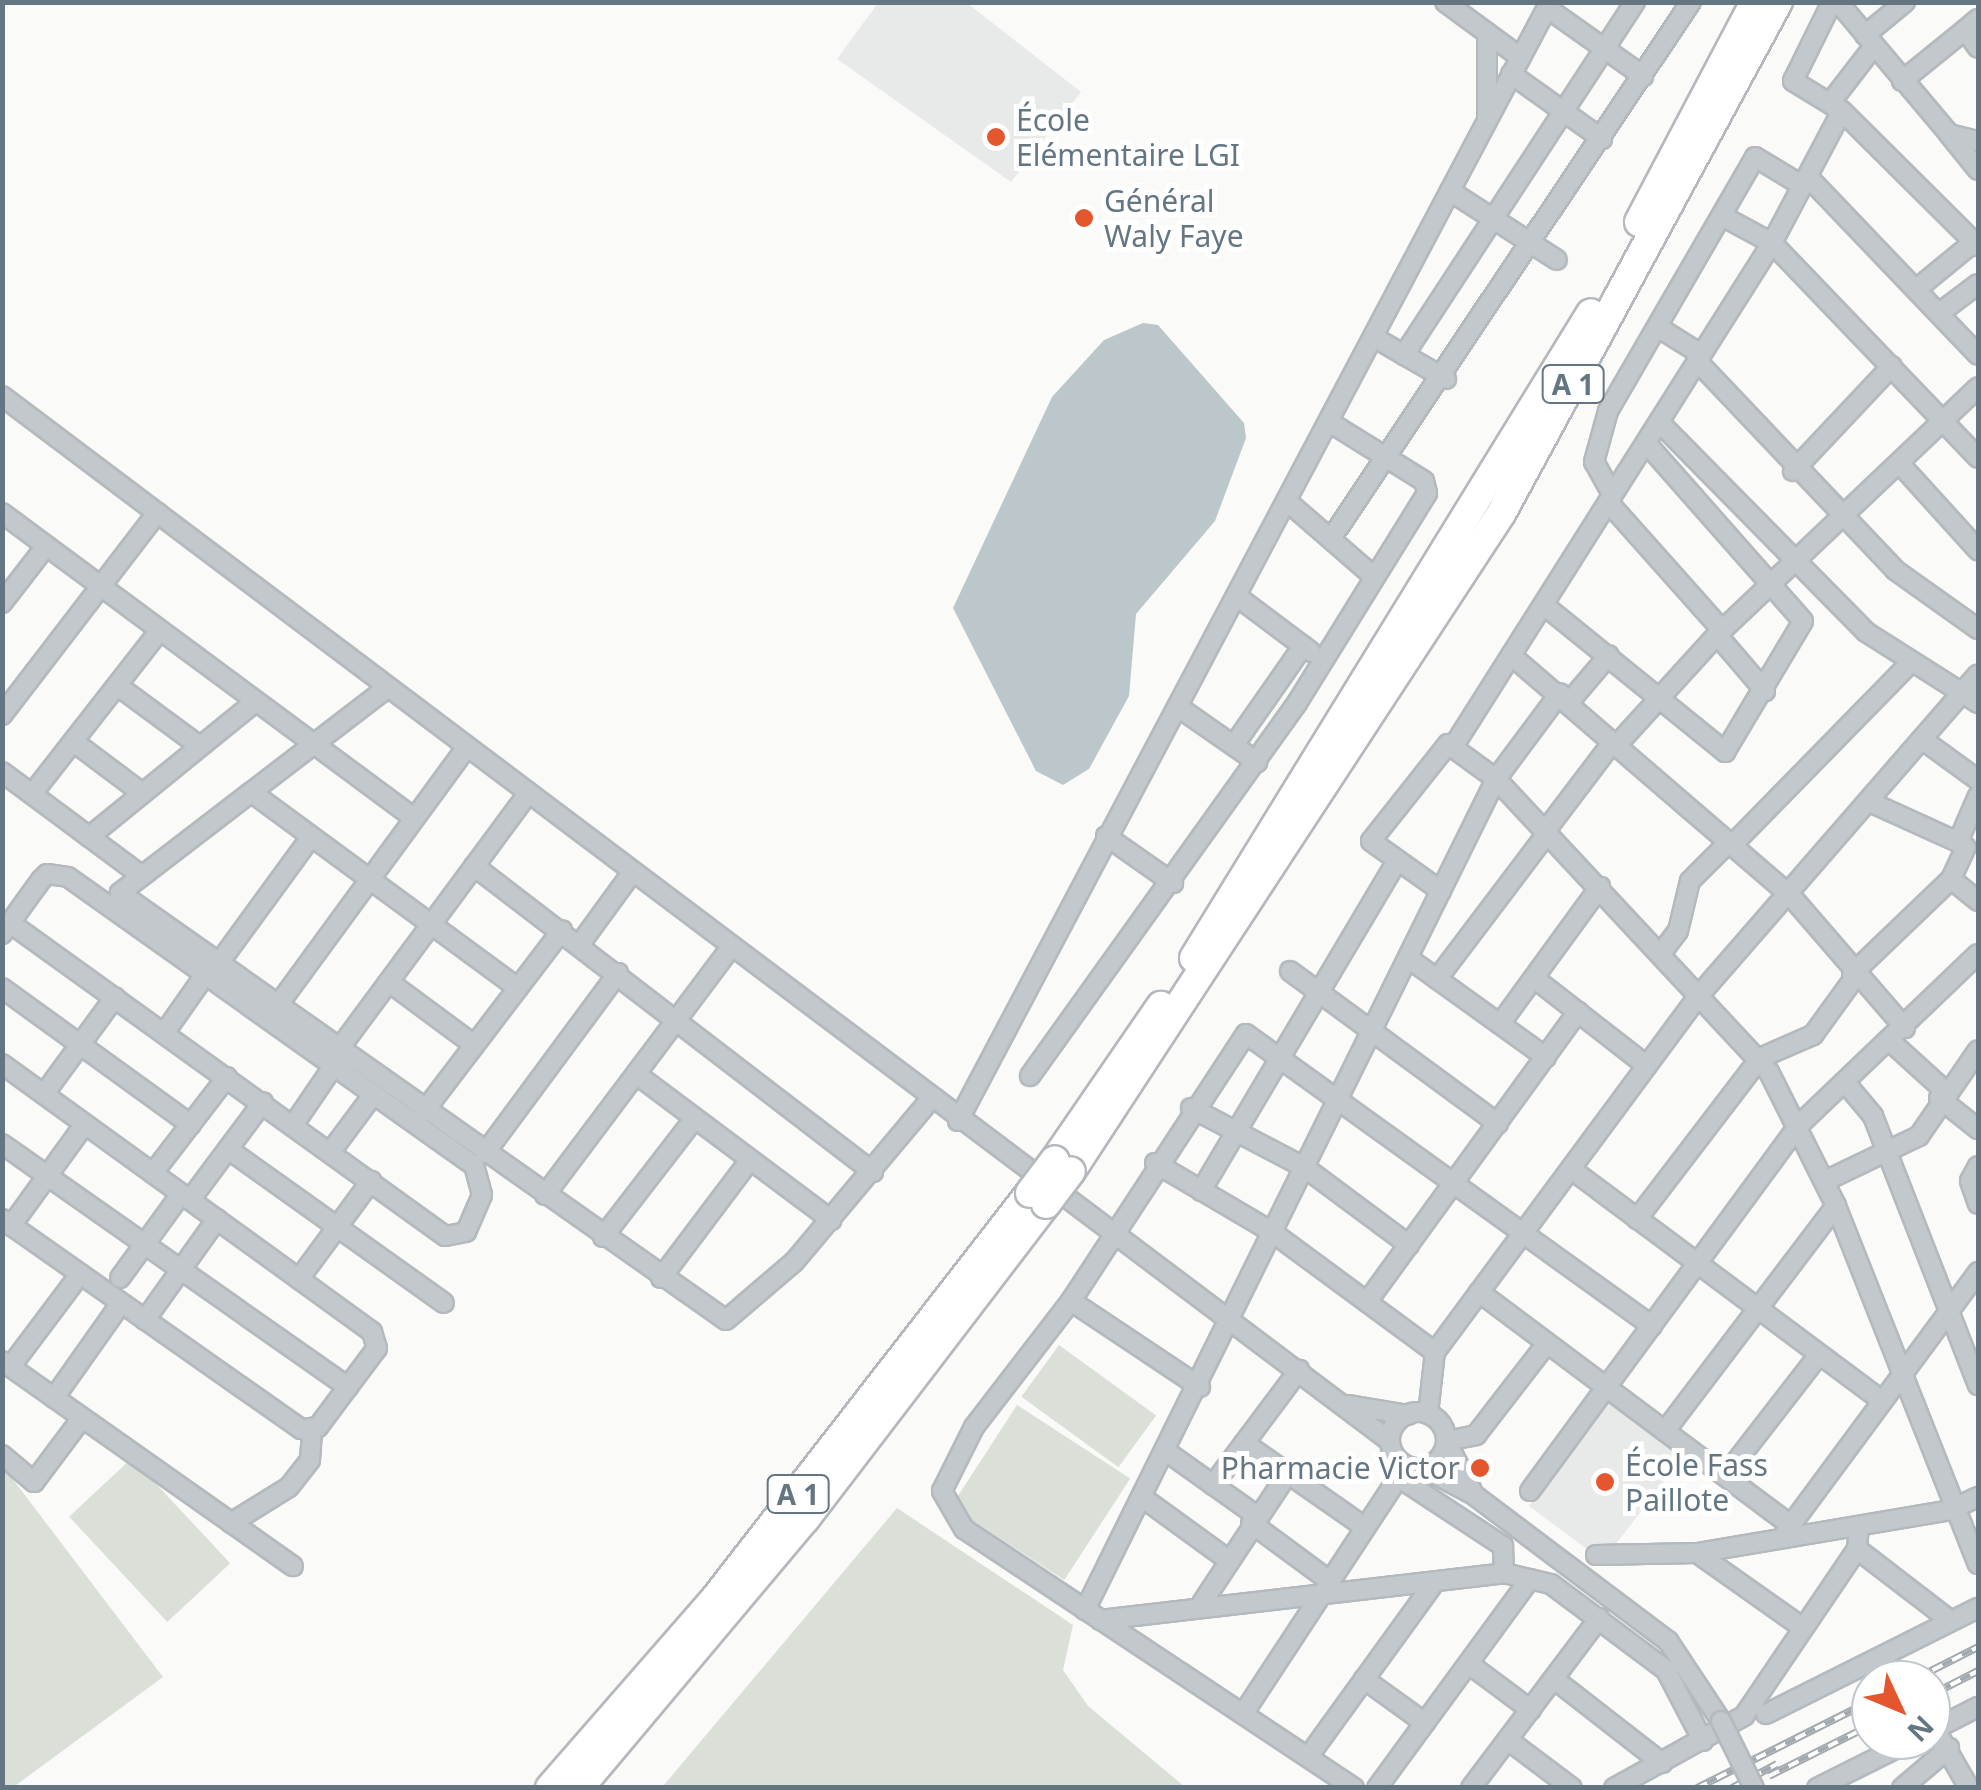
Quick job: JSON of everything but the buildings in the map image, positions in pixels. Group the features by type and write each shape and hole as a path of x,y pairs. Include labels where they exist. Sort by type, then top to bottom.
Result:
{"highway":[{"name":"A 1","path":"1063,1165 1460,535 1755,2"},
{"name":"A 1","path":"565,1787 1063,1165 1472,562 1778,2"}],"street":[{"path":"1404,354 1635,2"},
{"path":"1334,534 1391,462 1691,2"},
{"path":"1919,287 1976,244 1836,107 1792,76 1835,2 1978,170"},
{"path":"1453,747 1772,243 1870,40 1906,2"},
{"path":"958,1121 1106,836 1181,708 1548,5 1643,76"},
{"path":"1455,6 1564,111 1602,138"},
{"path":"1902,81 1972,24 1978,48"},
{"path":"1487,33 1487,120"},
{"path":"1949,134 1978,141"},
{"path":"1765,691 1610,498 1594,457 1608,411 1757,155 1805,181 1919,287 1978,354"},
{"path":"1450,191 1557,260"},
{"path":"1722,216 1772,243 1978,458"},
{"path":"1942,312 1978,284"},
{"path":"1659,328 1699,358 1793,472 1904,578 1978,629"},
{"path":"1375,338 1446,379"},
{"path":"1793,472 1892,366"},
{"path":"1437,979 1614,745 1720,633 1844,518 1940,417 1978,387"},
{"path":"2,396 958,1121 1349,1405 1390,1440 1409,1470 1503,1546 1504,1573"},
{"path":"1030,1076 1257,762 1324,661 1371,574 1428,490 1331,423"},
{"path":"1660,423 1909,664 1970,698"},
{"path":"1545,606 1662,698 1722,754 1765,691 1803,621 1647,444"},
{"path":"1899,463 1978,550"},
{"path":"1289,503 1334,534 1371,574"},
{"path":"2,716 157,513"},
{"path":"2,514 158,633 414,818"},
{"path":"2,603 46,546"},
{"path":"1239,598 1324,661"},
{"path":"32,794 158,633"},
{"path":"1234,745 1303,646"},
{"path":"1093,1615 1143,1498 1234,1321 1272,1232 1496,778 1565,697 1609,655"},
{"path":"1513,657 1565,697 1614,745 1790,895 1942,1095 1978,1129"},
{"path":"1662,952 1678,931 1690,882 1909,664"},
{"path":"1474,1495 1428,1414 1434,1352 1701,993 1872,803 1923,740 1970,698 1978,674"},
{"path":"118,686 198,745"},
{"path":"387,688 120,893 212,969 278,1005 338,1056 374,1095 474,1165 481,1204 466,1232 450,1238 166,1032 6,928 41,880 62,873 338,1056 425,1110 726,1320 830,1220 930,1100"},
{"path":"89,837 138,790 255,702"},
{"path":"1181,708 1257,762"},
{"path":"1923,740 1978,780"},
{"path":"74,742 138,790"},
{"path":"1441,891 1396,862 1372,838 1442,746 1453,747 1496,778 1760,1058 1800,1124 1836,1206 1895,1373 1950,1510 1978,1564"},
{"path":"278,1005 466,748"},
{"path":"2,772 142,876"},
{"path":"252,792 518,988"},
{"path":"294,1124 389,982 527,795"},
{"path":"1638,1219 1760,1058 1813,1035 1854,976 1951,879 1968,848 1978,796"},
{"path":"1872,803 1968,848"},
{"path":"1106,836 1173,882"},
{"path":"166,1032 311,838"},
{"path":"1201,1190 1396,862"},
{"path":"474,866 679,1017 873,1172"},
{"path":"580,944 631,874"},
{"path":"1951,879 1978,901"},
{"path":"1500,1024 1600,887"},
{"path":"425,1110 562,930"},
{"path":"545,1196 730,949"},
{"path":"1530,1491 1800,1124 1848,1086 1978,954"},
{"path":"1408,958 1546,1057"},
{"path":"1290,971 1498,1124"},
{"path":"485,1153 618,972"},
{"path":"1534,978 1648,1066"},
{"path":"389,982 474,1045"},
{"path":"2,988 191,1124"},
{"path":"44,1094 115,997"},
{"path":"1367,1302 1578,1012"},
{"path":"1354,1788 964,1529 942,1491 974,1427 1071,1301 1109,1233 1191,1108 1246,1034 1284,1056 1652,1326"},
{"path":"1825,1181 1919,1136 1942,1095 1978,1050"},
{"path":"2,1064 377,1337 348,1388 312,1430 310,1460 289,1487 231,1523"},
{"path":"636,1074 830,1220"},
{"path":"152,1174 227,1076"},
{"path":"1848,1086 1886,1150 1946,1311 1978,1384"},
{"path":"332,1150 374,1095"},
{"path":"120,1278 263,1102"},
{"path":"1191,1108 1304,1167 1409,1245"},
{"path":"603,1237 695,1118"},
{"path":"84,1124 7,1222 144,1320 312,1430"},
{"path":"2,1144 348,1388"},
{"path":"228,1149 444,1303"},
{"path":"661,1278 750,1160"},
{"path":"1155,1163 1272,1232 1434,1352"},
{"path":"1978,1166 1970,1181 1978,1204"},
{"path":"1571,1169 1878,1398"},
{"path":"299,1279 371,1181"},
{"path":"1666,1432 1836,1206"},
{"path":"144,1320 216,1219"},
{"path":"1786,1530 1895,1373 1978,1272"},
{"path":"80,1274 6,1364 293,1566"},
{"path":"1479,1292 1726,1476 1786,1530"},
{"path":"1071,1301 1200,1387"},
{"path":"54,1398 121,1303"},
{"path":"1243,1714 1327,1589 1363,1526 1409,1470 1446,1441 1476,1435 1547,1343"},
{"path":"1726,1476 1819,1354"},
{"path":"1213,1485 1299,1370"},
{"path":"1349,1405 1428,1414"},
{"path":"1390,1440 1408,1414"},
{"path":"2,1455 34,1482 82,1418"},
{"path":"1244,1443 1363,1526"},
{"path":"1167,1452 1254,1520 1327,1589"},
{"path":"1409,1470 1474,1495 1668,1641 1720,1721 1754,1788"},
{"path":"1202,1602 1227,1559 1288,1473"},
{"path":"1596,1555 1697,1553 1786,1530 1859,1526 1950,1510 1978,1497"},
{"path":"1143,1498 1227,1559"},
{"path":"1614,1788 1744,1716 1799,1625 1857,1549 1859,1526"},
{"path":"1857,1549 1950,1621"},
{"path":"1697,1553 1799,1625"},
{"path":"1093,1615 1504,1573 1530,1579 1599,1618 1666,1670 1704,1741"},
{"path":"1378,1788 1530,1579"},
{"path":"1308,1757 1434,1583"},
{"path":"1766,1714 1978,1608"},
{"path":"1471,1788 1599,1618"},
{"path":"1468,1664 1531,1710"},
{"path":"1364,1679 1425,1724"},
{"path":"1554,1679 1662,1763"},
{"path":"1951,1721 1978,1707"},
{"path":"1508,1740 1572,1788"},
{"path":"1951,1752 1969,1788"},
{"path":"1817,1788 1836,1783 1877,1760"},
{"path":"1902,1788 1935,1760"}],"shaded area":[{"name":"École Elémentaire LGI","path":"878,3 967,3 1081,92 1011,182 837,59"},
{"path":"1143,323 1158,325 1244,423 1246,438 1215,521 1136,614 1129,696 1089,769 1063,785 1036,771 953,608 1052,397 1104,340"},
{"path":"1059,1345 1156,1416 1118,1467 1021,1397"},
{"name":"École Fass Paillote","path":"1606,1400 1682,1458 1612,1549 1588,1550 1529,1506"},
{"path":"1017,1405 1130,1479 1064,1580 951,1506"},
{"path":"132,1458 230,1563 167,1622 69,1517"},
{"path":"2,1465 163,1677 12,1788 2,1787"},
{"path":"897,1508 1073,1625 1063,1670 1088,1706 1185,1787 664,1785"}],"railway":[{"path":"1951,1661 1978,1647"},
{"path":"1951,1685 1978,1671"},
{"path":"1697,1788 1851,1711"},
{"path":"1769,1776 1851,1735"},
{"path":"1732,1788 1777,1764"}],"place":[{"name":"École Elémentaire LGI","path":"996,137"},
{"name":"Général Waly Faye","path":"1084,218"},
{"name":"Pharmacie Victor","path":"1480,1468"},
{"name":"École Fass Paillote","path":"1605,1482"}]}
